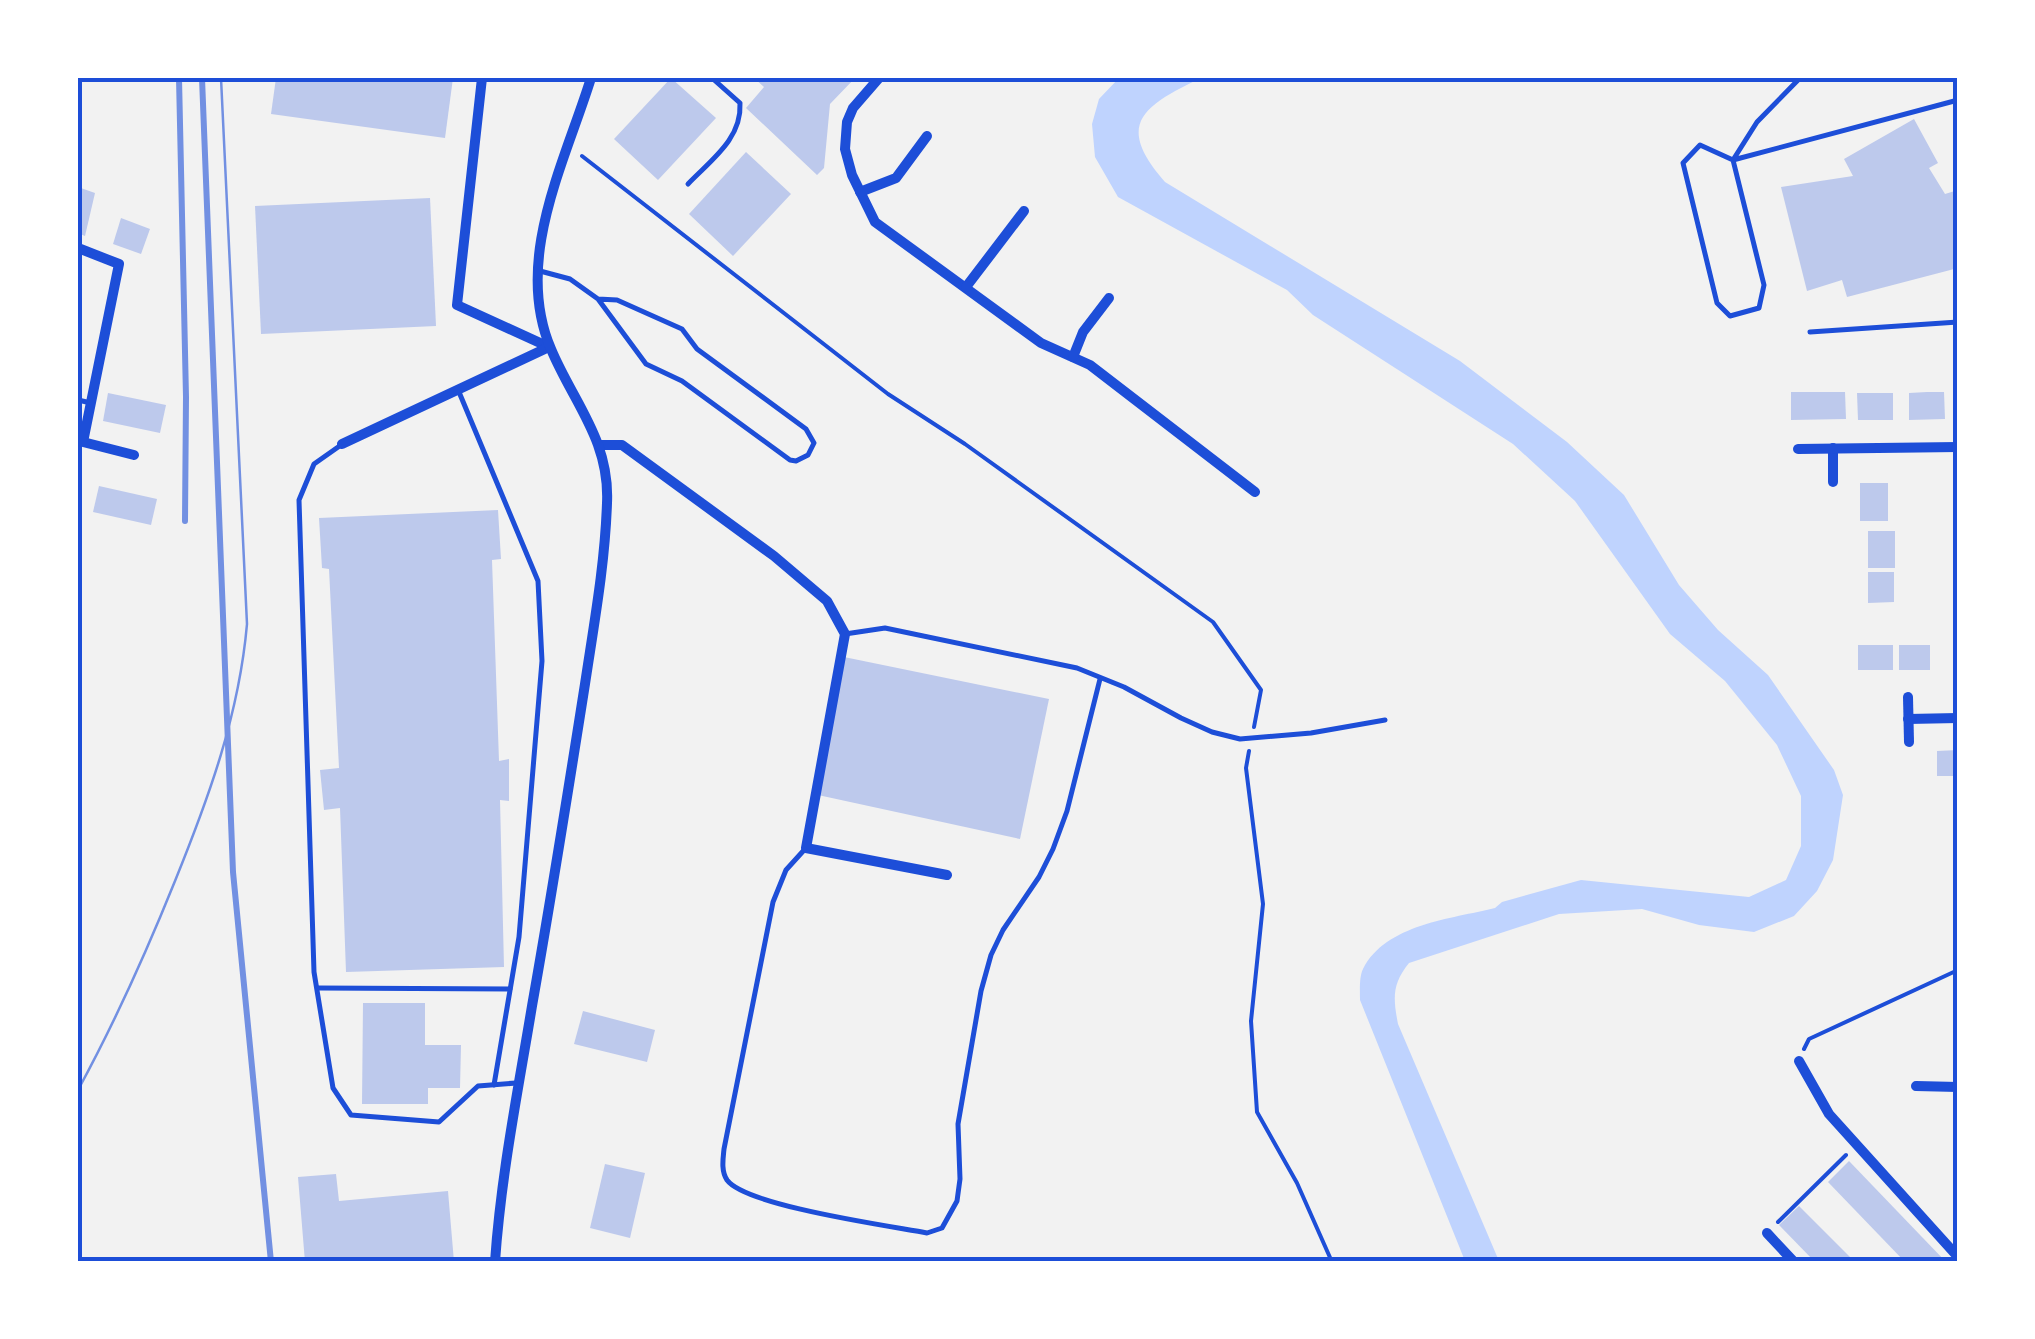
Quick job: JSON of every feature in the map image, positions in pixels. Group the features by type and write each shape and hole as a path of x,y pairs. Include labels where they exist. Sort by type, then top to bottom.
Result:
{"street":[{"path":"482,78 457,305 550,346"},
{"path":"495,1262 499,1199 599,591 608,499 599,446 585,410 550,346 535,282 546,214 591,78"},
{"path":"879,78 846,122 845,149 875,222 1041,343 1090,365 1254,492"},
{"path":"860,192 896,178 927,136"},
{"path":"966,287 1024,211"},
{"path":"78,248 119,264 83,442 134,455"},
{"path":"1074,357 1083,332 1109,298"},
{"path":"342,444 550,346"},
{"path":"599,446 622,446 774,556 827,601 845,634 806,848 947,875"},
{"path":"1798,449 1958,447"},
{"path":"1833,448 1833,482"},
{"path":"1908,697 1909,742"},
{"path":"1908,719 1958,718"},
{"path":"1799,1060 1829,1114 1958,1256"},
{"path":"1916,1086 1958,1086"},
{"path":"1767,1233 1794,1262"}],"lane":[{"path":"688,184 736,134 740,102 712,78"},
{"path":"1800,78 1757,122 1733,160 1764,284 1759,308 1730,316 1717,303 1683,163 1700,145 1733,160 1958,100"},
{"path":"538,271 570,279 598,299 646,364 682,381 790,460 796,462 808,455 814,443 806,429 697,349 682,330 616,300 598,299"},
{"path":"1810,332 1958,322"},
{"path":"458,389 538,581 542,661 519,936 494,1085"},
{"path":"78,400 90,403"},
{"path":"342,444 314,464 299,500 317,988 333,1088 351,1115 439,1122 478,1086 519,1082"},
{"path":"845,634 885,628 1077,668 1124,686 1212,732 1240,738 1310,733 1385,720"},
{"path":"806,848 786,870 772,902 723,1169 728,1182 773,1203 928,1233 942,1228 957,1201 958,1124 991,954 1053,849 1100,679"},
{"path":"317,988 510,989"}],"path":[{"path":"570,146 888,394 966,444 1213,622 1260,690 1246,768 1263,904 1251,1021 1257,1112 1332,1262"},
{"path":"1799,1060 1809,1038 1958,970"},
{"path":"1767,1233 1857,1144"}],"water":[{"path":"1119,78 1201,78 1164,98 1142,119 1141,145 1165,182 1460,361 1567,442 1624,495 1679,585 1718,630 1768,675 1834,770 1843,795 1833,860 1817,891 1794,916 1754,932 1699,925 1642,909 1559,914 1409,963 1395,992 1398,1024 1499,1261 1465,1261 1360,1000 1363,969 1373,954 1403,933 1581,880 1749,897 1786,880 1801,846 1801,796 1777,745 1725,681 1670,634 1575,501 1513,444 1313,315 1287,290 1118,197 1095,157 1092,124 1099,99"}],"building":[{"path":"276,78 453,78 445,138 271,114"},
{"path":"671,78 716,118 658,180 614,139"},
{"path":"754,78 855,78 830,104 824,168 817,175 746,108 764,87"},
{"path":"1914,119 1938,163 1929,168 1945,194 1958,190 1958,268 1847,297 1842,280 1807,291 1781,187 1853,176 1844,159"},
{"path":"746,152 791,194 733,256 689,214"},
{"path":"78,187 95,193 85,236 78,233"},
{"path":"430,198 436,326 261,334 255,206"},
{"path":"121,218 150,229 141,254 113,244"},
{"path":"1791,392 1845,392 1846,419 1791,420"},
{"path":"1944,392 1945,419 1909,420 1909,393"},
{"path":"108,393 166,405 160,433 103,421"},
{"path":"1857,393 1893,393 1893,420 1858,420"},
{"path":"1860,483 1888,483 1888,521 1860,521"},
{"path":"99,486 157,499 151,525 93,512"},
{"path":"498,510 501,559 492,560 499,761 509,759 509,801 500,800 504,967 346,972 340,808 324,810 320,770 339,768 329,569 322,568 319,518"},
{"path":"1868,531 1895,531 1895,568 1868,568"},
{"path":"1868,572 1894,572 1894,602 1868,603"},
{"path":"1858,645 1893,645 1893,670 1858,670"},
{"path":"1899,645 1930,645 1930,670 1899,670"},
{"path":"844,657 1049,699 1020,839 818,795"},
{"path":"1958,750 1958,776 1937,776 1937,751"},
{"path":"363,1003 425,1003 425,1045 461,1045 460,1088 428,1088 428,1104 362,1104"},
{"path":"583,1011 655,1030 647,1062 574,1044"},
{"path":"1849,1161 1946,1262 1905,1262 1828,1182"},
{"path":"605,1164 645,1173 630,1238 590,1228"},
{"path":"336,1174 339,1201 448,1191 454,1262 305,1262 298,1177"},
{"path":"1799,1206 1855,1262 1815,1262 1779,1225"}],"tram line":[{"path":"78,1090 130,987 188,850 221,755 243,658 247,624 221,78"}],"railway":[{"path":"179,78 185,521"},
{"path":"202,78 233,872 271,1262"}]}
